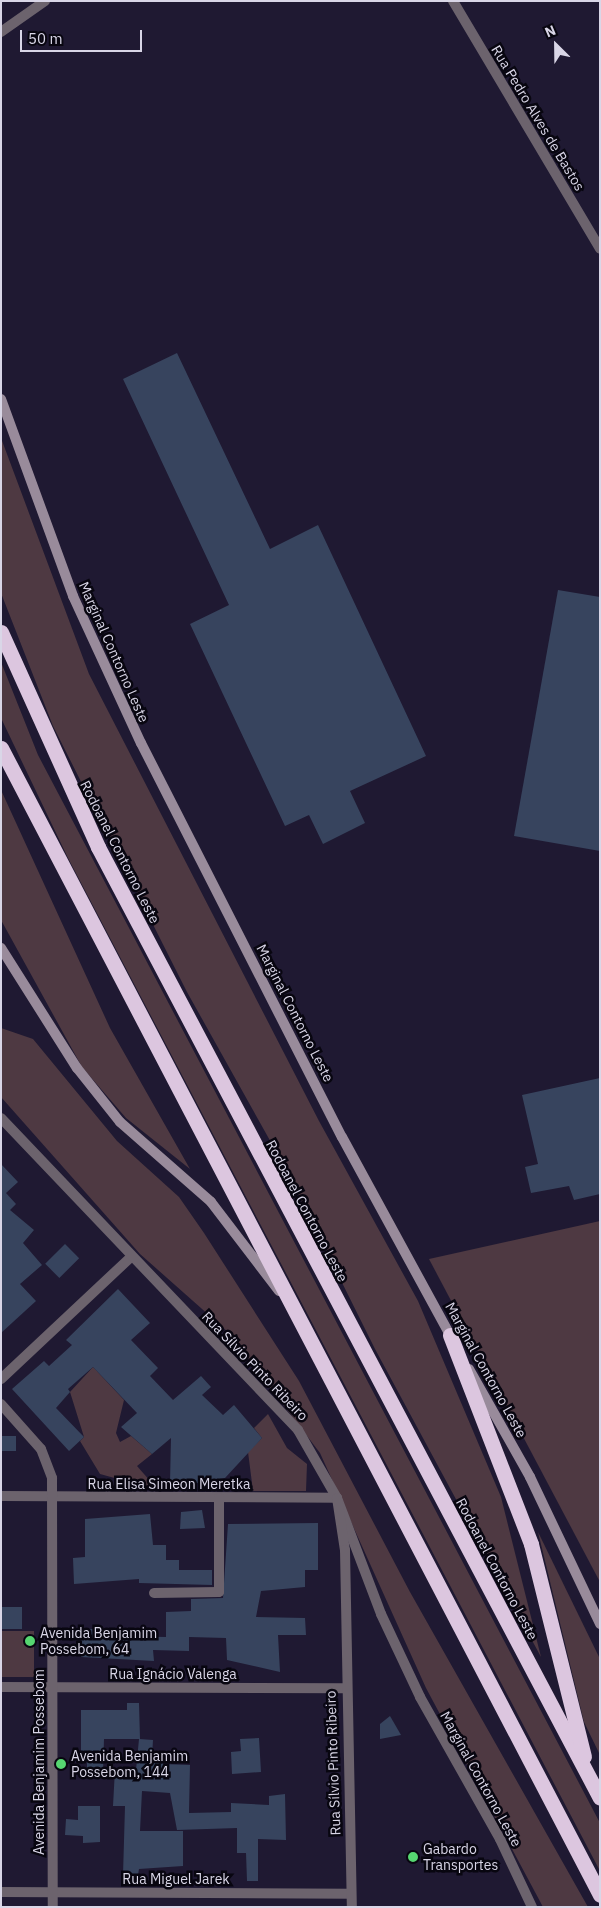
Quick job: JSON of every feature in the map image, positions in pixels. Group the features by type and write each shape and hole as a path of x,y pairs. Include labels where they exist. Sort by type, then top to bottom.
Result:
{"highway":[{"name":"Rodoanel Contorno Leste","path":"1,632 102,856 600,1798"},
{"path":"1,748 600,1895"},
{"path":"450,1335 531,1544 591,1781"}],"main road":[{"name":"Marginal Contorno Leste","path":"1,399 40,510 109,678 338,1129 530,1477 600,1624"},
{"path":"1,948 77,1068 120,1122 211,1202 294,1311"}],"street":[{"path":"1,32 45,1"},
{"name":"Rua Pedro Alves de Bastos","path":"453,1 600,249"},
{"name":"Rua Sílvio Pinto Ribeiro","path":"1,1118 130,1258 298,1430 337,1498 345,1550 344,1688 352,1907"},
{"path":"1,1379 130,1258"},
{"name":"Avenida Benjamim Possebom","path":"1,1404 41,1449 52,1478 54,1497 53,1907"},
{"name":"Rua Elisa Simeon Meretka","path":"1,1496 337,1498"},
{"path":"154,1593 219,1592 219,1498"},
{"name":"Marginal Contorno Leste","path":"337,1498 416,1689 532,1907"},
{"name":"Rua Ignácio Valenga","path":"1,1687 344,1688"},
{"name":"Rua Miguel Jarek","path":"1,1892 351,1894"}],"shaded area":[{"path":"1,438 89,674 319,1121 418,1301 501,1497 541,1657 375,1349 282,1162 187,992 53,726 1,593"},
{"path":"1,662 38,755 600,1823 600,1871 68,858 1,718"},
{"path":"1,790 110,1028 190,1169 126,1118 82,1067 1,920"},
{"path":"1,1028 33,1039 117,1141 179,1197 204,1233 299,1381 410,1592 588,1907 543,1907 426,1688 320,1453 228,1332 140,1254 1,1097"},
{"path":"600,1221 600,1582 429,1259"},
{"path":"93,1367 124,1400 116,1433 120,1442 131,1436 152,1454 137,1466 158,1490 100,1474 80,1441 84,1437 70,1392"},
{"path":"268,1414 287,1448 307,1464 306,1491 253,1491 248,1452 262,1438 254,1428"},
{"path":"538,1532 600,1659 600,1755 584,1722"},
{"path":"1,1631 34,1631 34,1677 1,1677"}],"building":[{"path":"177,353 270,549 318,525 426,756 350,791 365,823 323,844 309,815 285,826 190,624 229,605 123,379"},
{"path":"558,590 600,597 600,851 514,836"},
{"path":"600,1078 600,1194 574,1200 569,1186 531,1193 525,1167 538,1164 522,1095"},
{"path":"1,1164 18,1182 6,1193 16,1204 10,1210 34,1230 23,1243 42,1265 20,1284 36,1301 1,1333"},
{"path":"65,1244 79,1258 59,1278 45,1264"},
{"path":"118,1289 150,1323 131,1340 158,1368 150,1376 173,1400 201,1376 211,1387 202,1395 223,1415 234,1405 262,1438 225,1478 186,1485 170,1482 171,1438 152,1454 121,1427 137,1413 93,1367 68,1389 70,1392 56,1408 84,1437 69,1451 12,1389 44,1361 49,1366 72,1345 66,1340"},
{"path":"2,1436 16,1436 16,1451 2,1451"},
{"path":"202,1510 205,1528 180,1529 181,1512"},
{"path":"150,1514 153,1545 166,1545 166,1560 179,1560 179,1570 212,1570 212,1585 139,1583 139,1579 74,1584 73,1558 85,1557 85,1519"},
{"path":"318,1523 318,1570 305,1570 305,1587 261,1591 256,1617 305,1618 306,1635 278,1635 280,1672 227,1660 226,1638 189,1637 189,1651 153,1650 154,1661 81,1657 81,1629 119,1629 120,1636 166,1637 166,1612 191,1611 191,1599 223,1598 228,1524"},
{"path":"1,1607 22,1607 22,1629 1,1629"},
{"path":"127,1703 139,1703 140,1739 104,1739 103,1772 87,1771 87,1751 81,1751 81,1710 127,1710"},
{"path":"390,1716 401,1735 380,1739 380,1724"},
{"path":"259,1738 261,1772 232,1774 231,1752 241,1751 240,1739"},
{"path":"139,1739 153,1740 152,1757 164,1758 163,1764 190,1765 189,1813 231,1812 231,1803 269,1805 269,1796 285,1794 286,1840 258,1839 258,1881 247,1881 246,1853 237,1853 237,1828 177,1830 170,1793 142,1791 140,1831 183,1831 183,1866 139,1869 138,1875 123,1875 125,1806 113,1806 115,1769 136,1770"},
{"path":"78,1806 100,1806 100,1842 83,1843 83,1836 65,1835 66,1819 78,1820"}],"place":[{"name":"Avenida Benjamim Possebom, 64","path":"30,1641"},
{"name":"Avenida Benjamim Possebom, 144","path":"61,1764"},
{"name":"Gabardo Transportes","path":"413,1857"}]}
